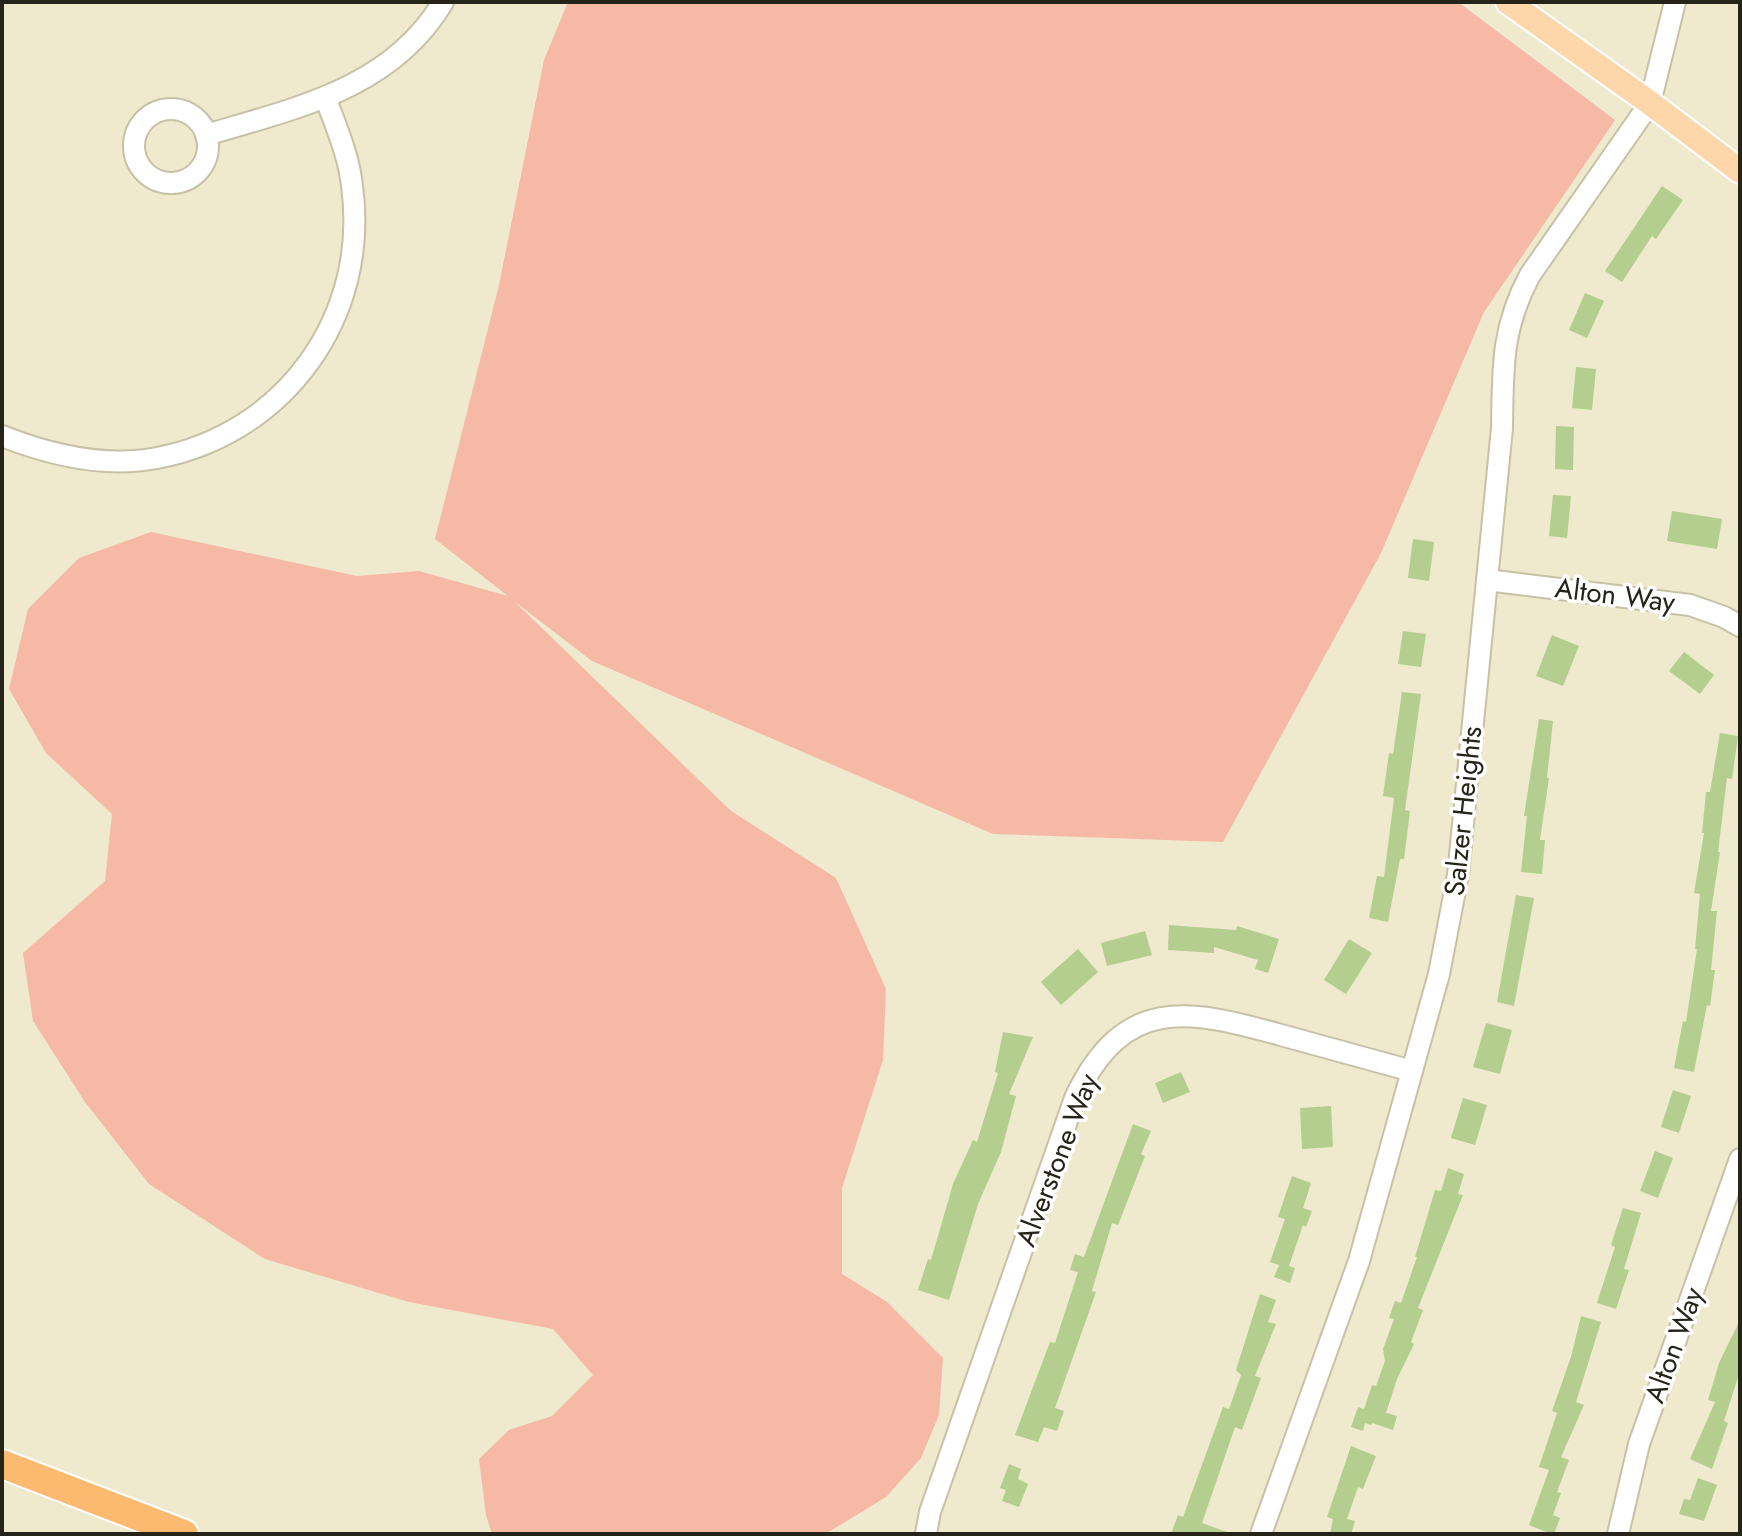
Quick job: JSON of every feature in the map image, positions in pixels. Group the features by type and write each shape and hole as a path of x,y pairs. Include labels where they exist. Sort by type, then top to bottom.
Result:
{"highway":[{"path":"2,1464 184,1534"}],"main road":[{"path":"1508,2 1740,171"}],"street":[{"path":"206,135 326,99 385,65 413,42 443,2"},
{"path":"1650,103 1675,2"},
{"path":"2,436 77,458 112,462 154,459 191,450 226,435 257,416 286,392 323,339 339,307 349,273 354,229 353,186 326,99"},
{"name":"Salzer Heights","path":"1261,1534 1359,1261 1439,974 1458,875 1502,428 1508,325 1517,298 1530,275 1650,103"},
{"name":"Alton Way","path":"1487,580 1690,605 1740,626"},
{"name":"Alverstone Way","path":"926,1534 930,1512 1075,1098 1093,1065 1112,1041 1129,1030 1155,1020 1183,1015 1206,1016 1412,1071"},
{"name":"Alton Way","path":"1618,1534 1639,1444 1740,1159"}],"shaded area":[{"path":"568,2 1458,2 1615,120 1484,312 1381,553 1223,842 993,834 592,661 514,601 731,811 836,878 886,989 883,1060 842,1188 842,1274 887,1302 943,1358 939,1415 921,1458 886,1497 827,1533 492,1534 486,1515 479,1459 509,1430 552,1416 593,1375 553,1329 409,1302 265,1259 149,1184 85,1102 33,1021 23,953 105,881 112,814 46,753 9,689 28,609 79,558 151,532 357,576 419,571 508,596 435,539 499,285 544,60"}],"building":[{"path":"1662,186 1683,200 1656,239 1652,236 1622,282 1605,271"},
{"path":"1585,293 1604,301 1587,338 1569,330"},
{"path":"1576,367 1596,369 1592,410 1572,408"},
{"path":"1556,426 1574,427 1573,470 1555,469"},
{"path":"1553,495 1571,496 1567,538 1549,536"},
{"path":"1672,511 1722,519 1717,549 1667,541"},
{"path":"1413,539 1434,542 1429,581 1408,578"},
{"path":"1403,631 1426,634 1421,667 1398,664"},
{"path":"1552,635 1579,646 1563,686 1536,676"},
{"path":"1684,652 1714,675 1700,694 1669,671"},
{"path":"1402,692 1421,694 1405,810 1410,811 1404,859 1400,859 1388,922 1369,918 1377,876 1384,877 1394,798 1383,796"},
{"path":"1539,719 1553,721 1540,840 1545,840 1542,874 1521,872 1527,816 1524,816"},
{"path":"1720,733 1738,736 1732,779 1727,778 1711,911 1717,911 1711,970 1715,970 1694,1072 1674,1068 1683,1021 1686,1022 1697,949 1700,894 1694,893 1704,833 1706,792 1710,792"},
{"path":"1516,895 1534,898 1514,1006 1497,1002"},
{"path":"1169,925 1236,930 1237,926 1279,939 1268,973 1255,969 1258,960 1214,947 1214,953 1168,950"},
{"path":"1145,931 1152,955 1107,966 1101,943"},
{"path":"1349,939 1372,953 1346,994 1324,980"},
{"path":"1078,949 1098,972 1061,1005 1041,982"},
{"path":"1486,1023 1512,1030 1500,1074 1473,1067"},
{"path":"1003,1032 1033,1037 1009,1094 1016,1096 1001,1152 978,1204 949,1300 918,1290 928,1259 931,1260 953,1184 973,1140 977,1142 998,1073 995,1072"},
{"path":"1181,1072 1190,1092 1163,1103 1155,1083"},
{"path":"1673,1090 1691,1096 1679,1133 1661,1127"},
{"path":"1463,1098 1487,1105 1475,1145 1451,1138"},
{"path":"1331,1106 1333,1147 1302,1149 1300,1108"},
{"path":"1133,1124 1151,1131 1141,1154 1145,1156 1118,1225 1112,1223 1092,1291 1096,1292 1055,1408 1064,1411 1057,1431 1044,1427 1038,1442 1015,1435 1050,1342 1055,1343 1078,1272 1070,1270 1075,1254 1084,1257"},
{"path":"1655,1151 1673,1158 1658,1198 1640,1191"},
{"path":"1448,1168 1464,1174 1458,1194 1463,1195 1418,1308 1423,1310 1411,1342 1414,1344 1397,1379 1386,1413 1397,1416 1393,1430 1372,1423 1365,1423 1363,1431 1351,1427 1358,1407 1364,1409 1372,1385 1376,1386 1385,1361 1383,1349 1394,1319 1389,1318 1395,1301 1401,1303 1435,1190 1441,1191"},
{"path":"1292,1176 1311,1183 1303,1208 1312,1211 1306,1227 1303,1225 1289,1266 1295,1268 1290,1283 1274,1277 1279,1265 1270,1262 1285,1219 1278,1217"},
{"path":"1623,1208 1641,1213 1624,1269 1629,1270 1616,1309 1597,1303 1615,1247 1611,1245"},
{"path":"1260,1294 1276,1300 1268,1322 1276,1324 1255,1376 1261,1378 1242,1430 1235,1427 1202,1523 1227,1534 1171,1534 1178,1515 1183,1517 1223,1407 1229,1409 1241,1375 1236,1370"},
{"path":"1581,1316 1601,1322 1576,1402 1584,1405 1561,1457 1569,1460 1557,1492 1561,1493 1553,1515 1560,1518 1554,1534 1551,1534 1529,1525 1549,1470 1539,1467 1557,1413 1552,1411 1571,1357"},
{"path":"1740,1320 1740,1371 1724,1421 1728,1423 1712,1469 1690,1459 1715,1402 1708,1400 1719,1363"},
{"path":"1351,1446 1376,1456 1363,1489 1358,1487 1347,1519 1355,1521 1351,1534 1330,1534 1333,1519 1327,1517"},
{"path":"1009,1464 1021,1469 1018,1479 1028,1484 1019,1507 1002,1501 1006,1490 1000,1488"},
{"path":"1698,1478 1717,1485 1704,1521 1679,1514 1684,1499 1690,1500"}]}
